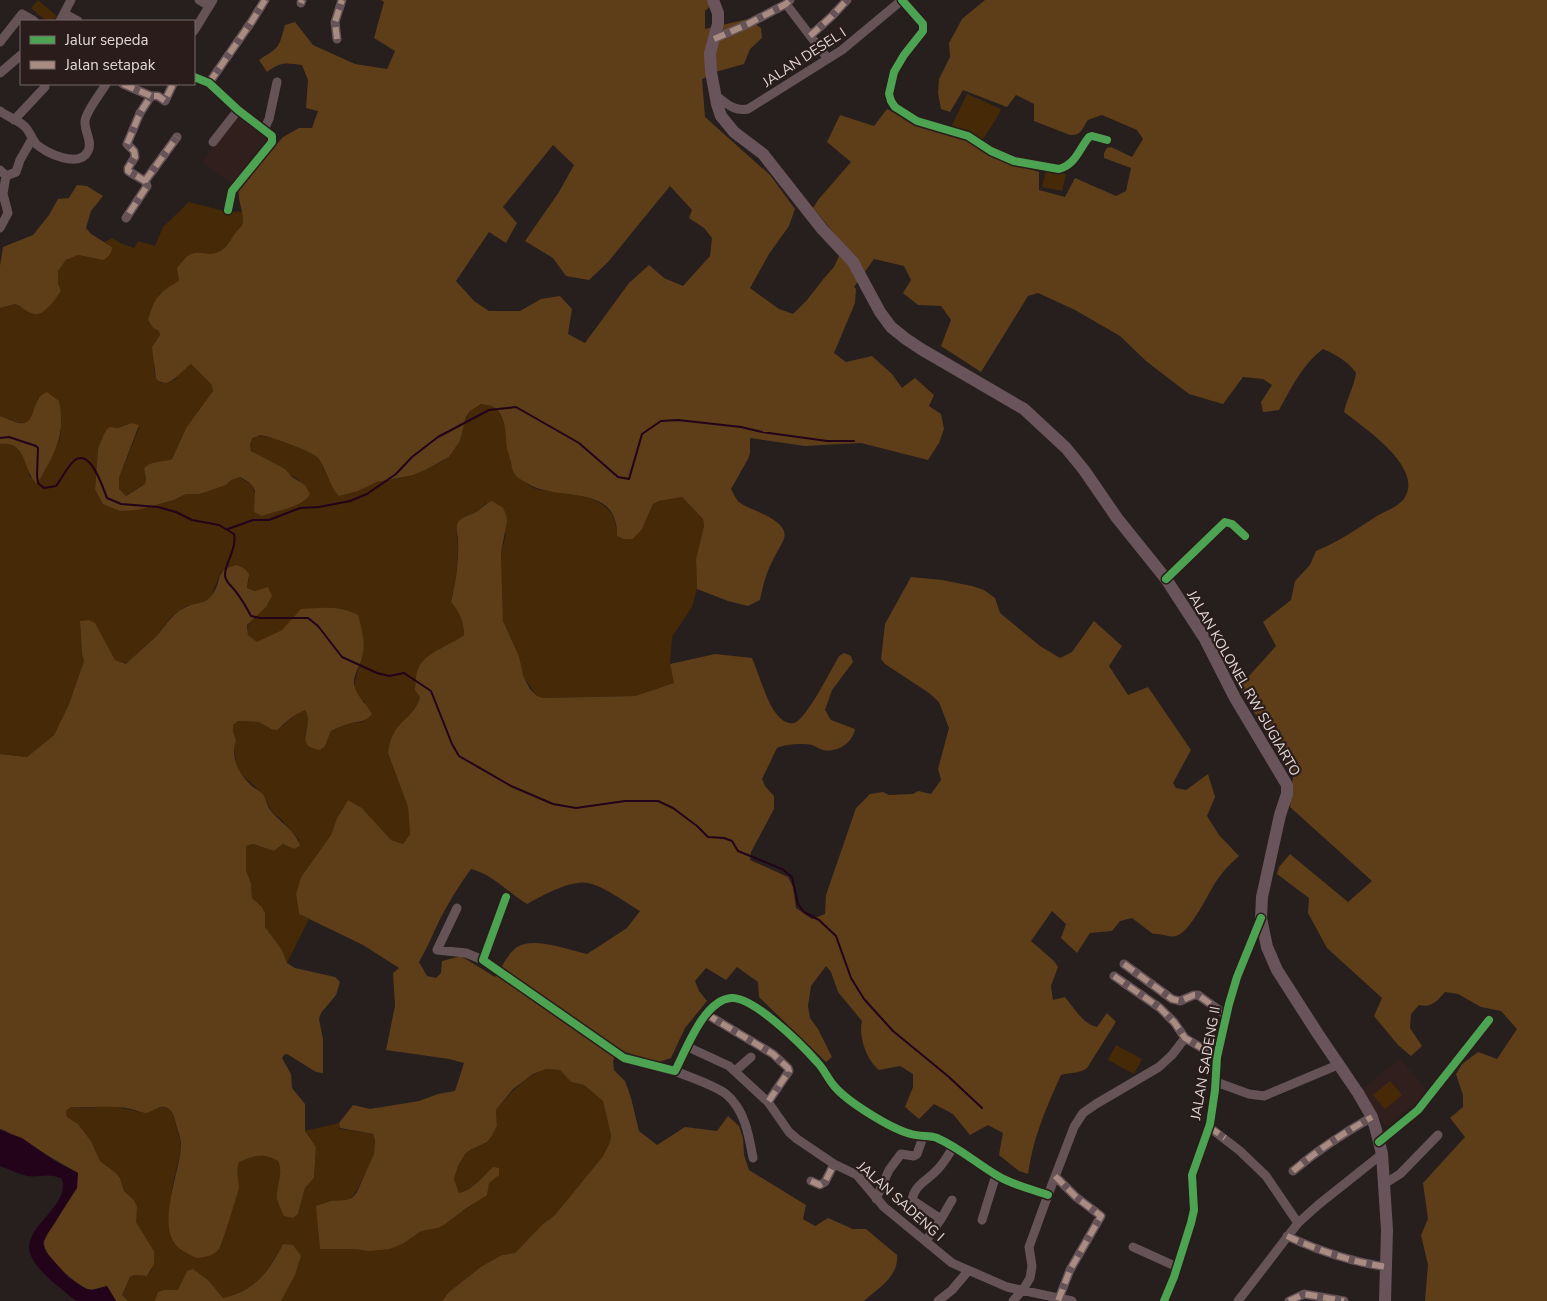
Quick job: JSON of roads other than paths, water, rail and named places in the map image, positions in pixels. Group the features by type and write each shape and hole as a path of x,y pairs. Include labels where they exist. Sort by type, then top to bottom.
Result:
{"main road":[{"name":"JALAN KOLONEL RW SUGIARTO","path":"712,0 718,13 718,19 710,53 718,110 726,124 763,154 822,229 853,262 880,312 891,327 906,340 1016,404 1066,448 1084,470 1102,498 1166,579 1205,639 1235,698 1287,785 1287,794 1280,814 1262,897 1261,918 1267,947 1278,970 1318,1034 1340,1064 1372,1117 1381,1148 1384,1184 1387,1267 1385,1301"}],"street":[{"path":"62,18 71,0"},
{"path":"195,29 211,3 199,0"},
{"path":"209,83 265,0"},
{"path":"337,39 335,22 342,0"},
{"path":"810,36 847,0"},
{"path":"902,0 923,24 924,28 922,35 904,55 894,72 890,94 891,101 895,107 916,122 968,136 1014,161 1059,169 1066,167 1072,162 1089,137 1107,140"},
{"name":"JALAN DESEL I","path":"715,95 734,109 740,111 748,109 828,59 866,31 902,0"},
{"path":"714,39 748,24 788,2 810,36 828,59"},
{"path":"0,42 22,14 32,20"},
{"path":"0,73 20,56"},
{"path":"195,76 209,83 238,110 271,135 272,142 232,191 228,210"},
{"path":"264,130 269,119 277,82"},
{"path":"0,111 24,125 38,146 59,157 73,160 86,154 90,144 85,126 86,117 105,85"},
{"path":"125,85 151,96 158,96 164,101 172,85"},
{"path":"14,120 45,87"},
{"path":"126,218 147,186 145,180 128,170 135,157 134,151 127,144 140,113 151,96"},
{"path":"213,142 238,110"},
{"path":"145,180 177,137"},
{"path":"0,228 8,213 3,194 3,173 16,172 20,160 32,139"},
{"path":"1166,579 1225,522 1232,524 1245,536"},
{"path":"483,960 506,897"},
{"path":"457,908 437,950 466,953 483,960 624,1058 675,1071 727,1095 745,1121 753,1158"},
{"name":"JALAN SADENG II","path":"1164,1301 1177,1267 1194,1210 1192,1175 1209,1127 1216,1082 1217,1057 1227,1016 1237,977 1261,918"},
{"path":"1124,964 1172,999 1180,1001 1198,995 1227,1016"},
{"path":"1114,976 1160,1008 1174,1022 1185,1038 1217,1057"},
{"path":"675,1071 697,1027 706,1014 726,999 741,999 749,1002 782,1027 818,1063 835,1087 864,1110 894,1128 909,1134 935,1137 962,1150 996,1175 1048,1195"},
{"path":"1160,1008 1172,999"},
{"path":"706,1014 773,1054 788,1068 789,1071 768,1102"},
{"path":"1238,1301 1298,1223 1381,1148 1418,1110 1489,1020"},
{"path":"1013,1301 1030,1278 1032,1266 1030,1247 1074,1127 1083,1113 1159,1067 1172,1055 1185,1038"},
{"name":"JALAN SADENG I","path":"688,1047 729,1066 768,1102 789,1132 834,1164 857,1175 876,1199 952,1263 994,1282 1021,1291 1058,1300 1072,1301"},
{"path":"735,1072 751,1057"},
{"path":"1216,1082 1249,1094 1264,1096 1340,1064"},
{"path":"1293,1171 1337,1136 1372,1117"},
{"path":"1209,1127 1240,1151 1266,1176 1298,1223"},
{"path":"1384,1184 1400,1174 1438,1135"},
{"path":"876,1199 893,1163 900,1154 914,1156 917,1154 924,1137"},
{"path":"941,1220 912,1200 912,1197 921,1182 938,1169 954,1146"},
{"path":"811,1181 820,1185 824,1182 834,1164"},
{"path":"982,1220 996,1175"},
{"path":"1055,1176 1076,1197 1101,1216 1074,1262 1058,1300"},
{"path":"926,1241 952,1200"},
{"path":"1287,1236 1357,1262 1387,1267"},
{"path":"1133,1247 1177,1267"},
{"path":"938,1301 952,1290 968,1271"},
{"path":"1289,1301 1304,1294 1344,1301"}],"waterway":[{"path":"228,529 253,520 269,520 300,508 319,507 350,501 367,494 396,474 412,457 438,437 489,410 516,407 579,443 618,477 629,479 642,434 661,421 678,420 741,427 762,432 827,441 854,441"},
{"path":"0,438 9,437 38,448 38,483 44,488 56,486 72,462 81,458 86,460 96,471 107,498 121,504 158,507 176,512 192,520 219,525 234,534 234,546 226,567 225,576 227,582 240,597 251,616 260,618 308,618 318,626 342,657 377,673 389,676 404,673 431,691 452,744 459,756 511,786 553,804 576,808 625,801 658,801 673,808 708,837 724,838 732,841 738,851 782,869 792,877 798,904 804,912 819,920 836,936 851,978 864,999 893,1031 949,1077 982,1108"}]}
